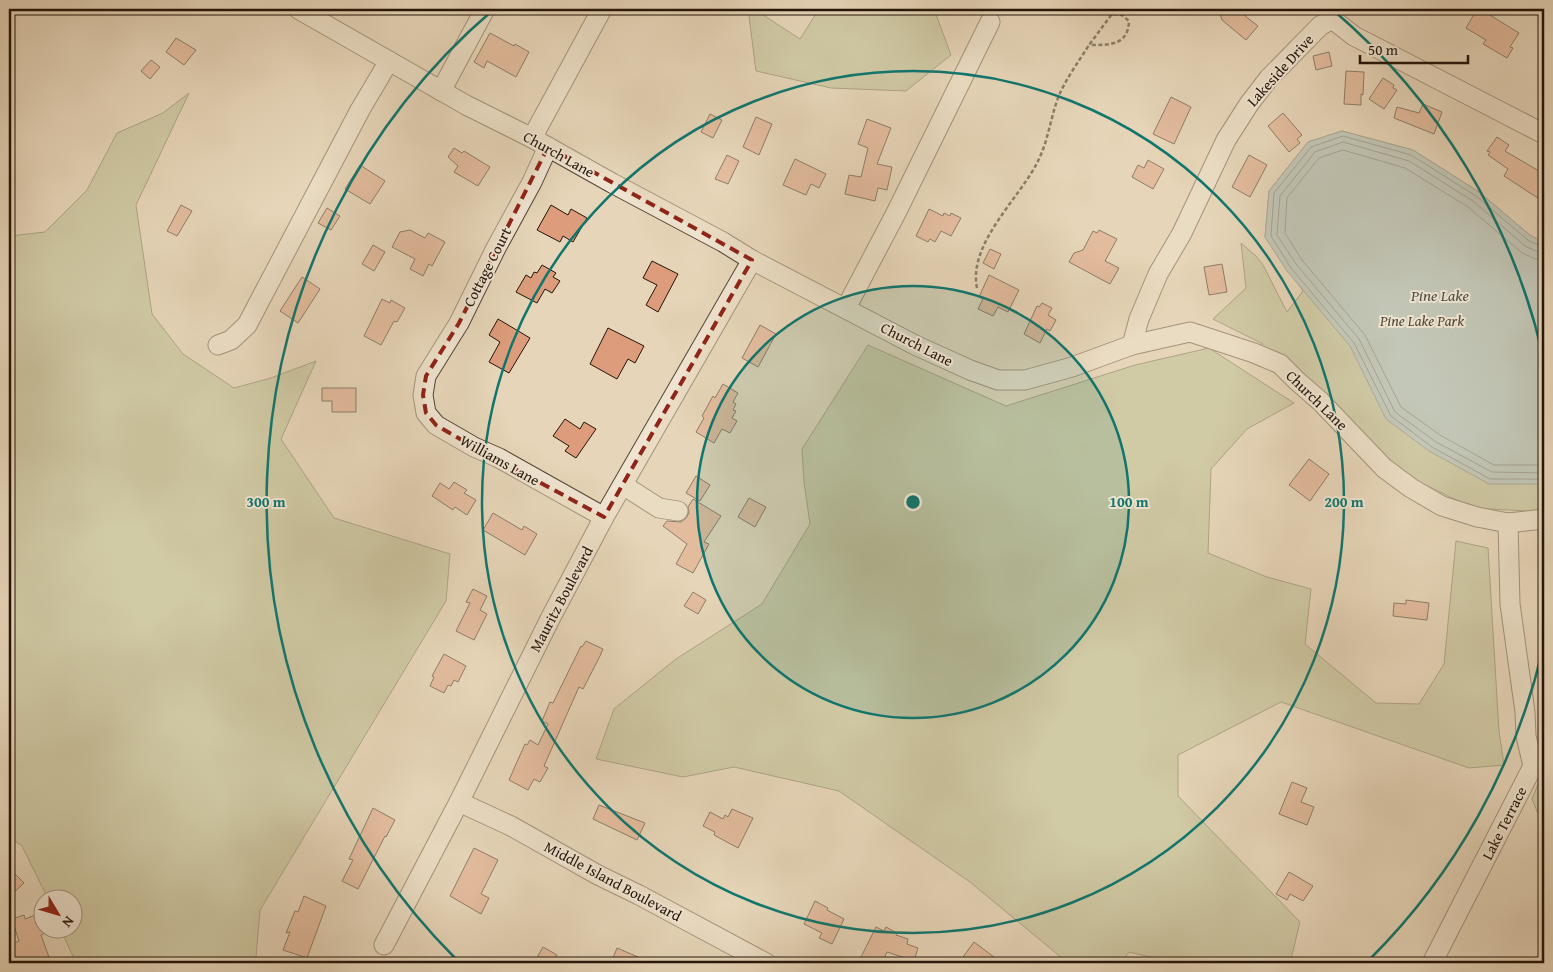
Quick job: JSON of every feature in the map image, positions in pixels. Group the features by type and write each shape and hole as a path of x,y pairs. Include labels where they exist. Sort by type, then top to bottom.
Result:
{"street":[{"name":"Church Lane","path":"298,9 441,90 723,242 752,260 915,345 970,370 998,380 1025,380 1072,367 1132,345 1190,332 1254,353 1280,364 1320,401 1384,468 1411,488 1442,506 1508,523 1544,518"},
{"path":"441,90 485,9"},
{"name":"Cottage Court","path":"425,384 426,376 459,323 496,248 532,182 540,143 602,9"},
{"name":"Lakeside Drive","path":"1132,345 1139,319 1158,274 1182,233 1226,140 1249,104 1269,78 1334,14 1354,36 1544,134"},
{"path":"846,308 896,213 990,22"},
{"path":"218,346 231,340 247,325 360,110 389,61"},
{"name":"Mauritz Boulevard","path":"384,945 604,517 752,260"},
{"name":"Williams Lane","path":"425,384 423,395 426,413 436,425 604,517"},
{"path":"623,485 659,508 678,510"},
{"name":"Lake Terrace","path":"1432,963 1533,766 1526,736 1525,712 1510,604 1508,523"},
{"name":"Middle Island Boulevard","path":"459,802 511,826 598,875 766,963"}],"path":[{"path":"977,288 976,267 990,234 1037,164 1048,137 1059,96 1089,45 1112,14 1122,14 1129,21 1128,31 1124,38 1112,44 1089,45"}],"highlighted area":[{"path":"548,147 752,260 604,517 436,425 426,413 423,395 426,376 459,323"}],"green space":[{"path":"748,9 754,9 800,39 819,9 934,9 951,55 906,91 831,88 756,71"},
{"path":"189,93 136,205 152,314 183,354 234,388 271,378 316,361 281,439 334,518 450,554 446,601 260,910 256,957 260,963 76,963 66,940 82,940 82,890 44,890 22,846 9,837 9,236 45,232 87,190 117,133 163,113"},
{"name":"Pine Lake","path":"1342,131 1413,150 1479,192 1531,236 1544,242 1544,512 1473,508 1403,474 1296,366 1261,346 1263,344 1213,319 1246,288 1241,243 1263,265 1287,312 1303,291 1265,237 1269,191 1308,142"},
{"path":"868,345 1006,406 1135,365 1209,348 1294,403 1247,429 1211,469 1208,553 1267,577 1311,589 1305,644 1376,703 1419,704 1444,664 1456,541 1488,548 1499,731 1504,765 1469,768 1281,702 1178,755 1178,796 1300,922 1290,963 1175,963 1129,952 1121,963 1068,963 970,882 839,791 734,767 683,777 596,759 614,709 676,659 762,604 810,524 804,482 802,449"},
{"path":"1544,769 1544,829 1532,799"}],"water":[{"name":"Pine Lake","path":"1342,131 1413,150 1479,192 1531,236 1544,242 1544,484 1489,484 1429,451 1386,419 1350,346 1287,271 1265,237 1269,191 1308,142"}],"building":[{"path":"1224,9 1251,9 1245,16 1258,26 1246,40 1222,20 1220,14"},
{"path":"1476,11 1483,15 1485,12 1519,33 1510,47 1513,48 1507,58 1483,44 1486,40 1466,28"},
{"path":"490,33 529,52 516,77 487,61 484,68 474,62"},
{"path":"176,38 196,50 184,65 166,52"},
{"path":"1329,52 1332,66 1316,70 1313,56"},
{"path":"151,60 160,67 150,79 141,71"},
{"path":"1346,71 1364,72 1361,105 1344,104"},
{"path":"1383,78 1394,85 1393,88 1397,90 1384,109 1369,99"},
{"path":"1171,97 1191,107 1174,144 1153,134"},
{"path":"1423,104 1442,112 1434,134 1394,118 1397,107 1419,113"},
{"path":"1283,113 1302,135 1297,139 1300,143 1289,152 1268,126"},
{"path":"710,114 722,120 713,138 701,132"},
{"path":"756,117 772,124 759,155 743,147"},
{"path":"867,119 891,128 877,164 892,167 887,190 878,188 875,201 845,194 849,175 861,177 868,148 858,144"},
{"path":"1497,137 1509,145 1505,151 1544,174 1544,202 1504,176 1508,169 1488,155 1490,152 1487,151"},
{"path":"454,148 462,153 464,151 490,167 478,186 454,172 458,166 448,157"},
{"path":"727,155 739,161 728,184 715,179"},
{"path":"1249,155 1267,165 1250,197 1232,187"},
{"path":"795,159 826,174 819,188 811,184 806,195 783,185"},
{"path":"1148,160 1164,169 1153,189 1132,177 1138,165 1144,168"},
{"path":"360,165 385,181 370,204 345,189"},
{"path":"181,205 192,211 177,236 167,231"},
{"path":"551,205 568,215 571,209 587,218 573,242 563,236 560,242 537,230"},
{"path":"327,208 340,216 331,230 318,223"},
{"path":"929,209 943,216 944,213 950,216 951,213 961,218 951,236 941,231 935,242 930,239 928,242 916,236"},
{"path":"410,230 425,238 428,233 445,242 432,266 429,264 423,276 410,269 415,259 392,247 400,232"},
{"path":"1099,230 1117,239 1105,261 1119,268 1110,284 1069,262 1074,253 1083,250 1093,231 1097,233"},
{"path":"373,245 385,252 374,271 362,264"},
{"path":"990,249 1001,254 994,269 983,263"},
{"path":"652,261 678,274 658,312 646,305 657,285 643,278"},
{"path":"1222,264 1227,292 1209,295 1204,267"},
{"path":"542,265 556,273 553,277 560,281 552,293 545,289 537,303 516,292 526,275 531,278 534,272 537,273"},
{"path":"989,275 1019,290 1008,312 998,307 993,316 978,309 983,299 979,297"},
{"path":"302,277 320,289 298,323 280,311"},
{"path":"382,299 390,303 391,300 405,308 397,322 394,321 381,345 364,336"},
{"path":"1042,303 1052,308 1048,315 1056,320 1050,331 1047,329 1040,343 1024,334 1037,306 1039,307"},
{"path":"498,319 530,338 509,373 489,362 500,342 489,335"},
{"path":"760,325 776,334 758,367 742,358"},
{"path":"608,328 644,346 635,363 628,359 617,379 590,364"},
{"path":"723,384 738,393 733,402 736,404 733,410 736,411 732,418 737,421 730,433 722,429 714,443 696,432 713,396 715,398"},
{"path":"322,388 356,388 356,412 332,412 332,401 322,401"},
{"path":"565,419 580,429 584,422 596,429 576,458 565,451 569,446 553,436"},
{"path":"1309,459 1329,474 1310,501 1289,485"},
{"path":"696,476 710,485 700,501 686,493"},
{"path":"454,482 467,490 464,493 476,500 467,515 455,507 453,510 432,496 440,483 449,489"},
{"path":"749,498 766,507 755,527 738,517"},
{"path":"693,499 721,516 704,542 709,544 693,573 676,564 687,544 663,526 667,521 681,522 686,518 689,513 688,507"},
{"path":"493,513 522,530 524,526 537,534 525,555 483,530"},
{"path":"473,589 487,596 480,610 487,614 474,640 456,631 470,603 466,602"},
{"path":"693,592 706,600 698,614 684,606"},
{"path":"1406,600 1429,603 1427,620 1393,616 1394,603 1406,604"},
{"path":"586,641 603,649 583,689 579,687 544,766 548,768 540,782 534,779 528,790 509,780 525,744 527,745 530,740 538,745 548,724 542,721 550,702 553,703 581,646"},
{"path":"444,654 466,666 458,682 454,680 451,686 448,685 444,693 430,686 434,677 432,676"},
{"path":"1292,782 1307,788 1301,802 1314,807 1307,825 1279,814"},
{"path":"599,805 645,823 637,840 593,819"},
{"path":"373,808 395,820 358,889 342,881 353,860 349,859"},
{"path":"732,809 753,818 738,848 714,835 715,832 703,826 710,812 723,819 725,815 728,817"},
{"path":"474,848 498,860 481,894 489,898 481,914 450,896"},
{"path":"9,868 24,883 9,897"},
{"path":"1289,872 1313,886 1303,901 1290,894 1287,900 1276,894"},
{"path":"304,896 326,906 307,958 283,950 290,932 286,933 295,911 298,912"},
{"path":"815,901 844,919 832,944 819,938 822,933 804,924"},
{"path":"24,915 25,919 32,916 32,940 43,940 49,957 46,958 48,963 9,963 9,945 19,941 12,919"},
{"path":"876,927 884,931 886,927 897,933 896,935 908,939 907,944 918,948 914,961 887,952 882,963 858,963"},
{"path":"974,942 1002,963 971,963 963,957"},
{"path":"543,947 557,955 552,963 534,963"},
{"path":"617,948 652,963 611,963"}],"park label":[{"name":"Pine Lake Park","path":"1422,320"}]}
